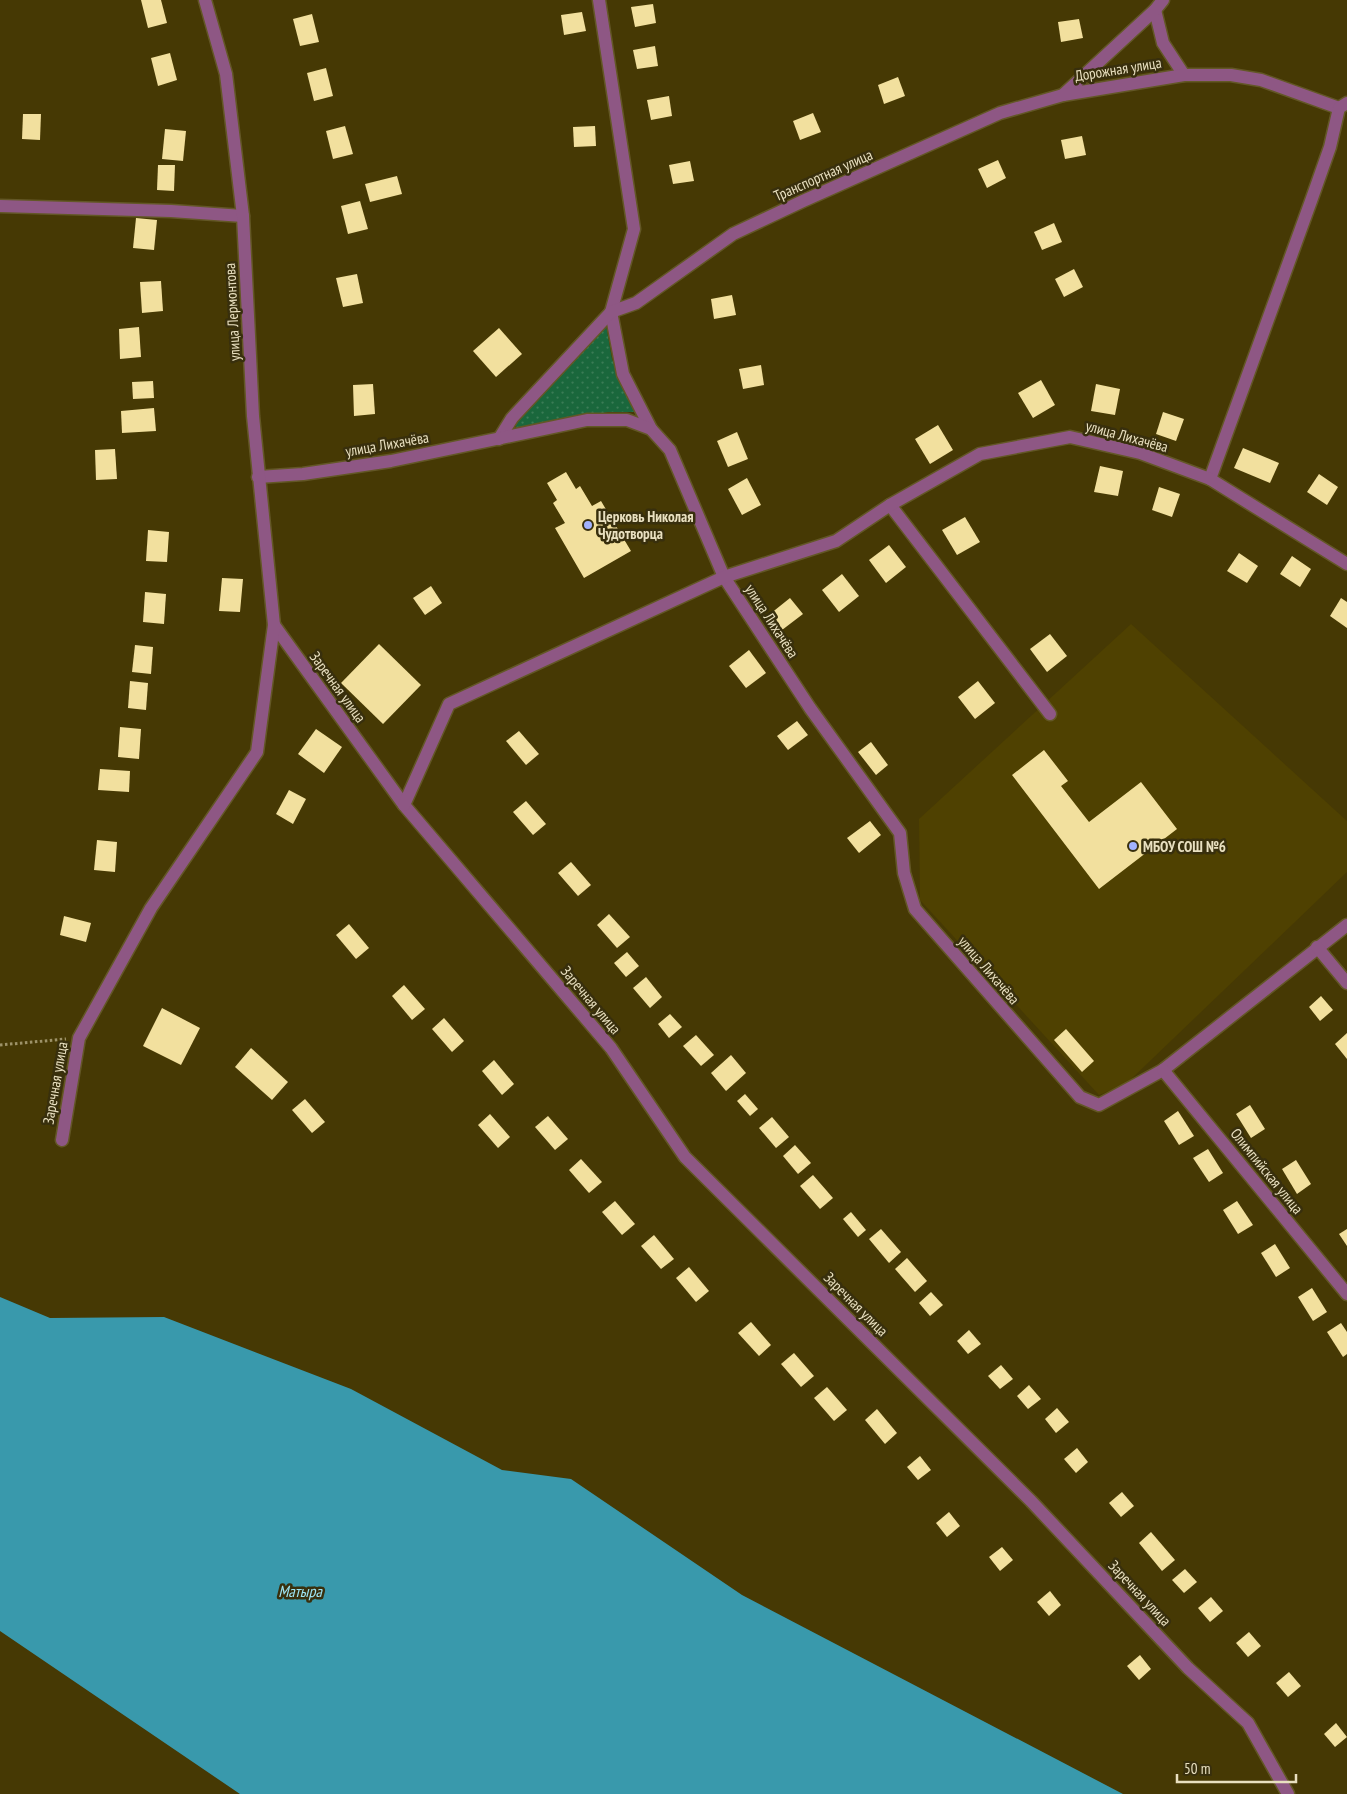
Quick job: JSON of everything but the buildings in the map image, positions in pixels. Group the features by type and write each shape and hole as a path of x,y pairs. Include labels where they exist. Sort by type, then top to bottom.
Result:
{"street":[{"name":"улица Лермонтова","path":"205,0 226,74 243,216 253,416 274,625"},
{"name":"Транспортная улица","path":"599,0 634,229 611,312 623,374 650,428"},
{"name":"Дорожная улица","path":"1159,5 1163,43 1184,75"},
{"name":"Дорожная улица","path":"1063,95 1159,5"},
{"name":"Дорожная улица","path":"1063,95 1184,75 1231,76 1261,80 1343,106"},
{"name":"Транспортная улица","path":"499,439 512,418 611,312 636,303 733,234 1000,113 1063,95"},
{"path":"1210,479 1311,201 1343,106"},
{"path":"0,206 171,211 243,216"},
{"name":"улица Лихачёва","path":"258,476 303,474 391,461 587,420 627,420 650,428 670,450 724,577 810,708 900,834 904,873 915,909 1080,1097 1099,1105 1163,1070 1347,925"},
{"name":"улица Лихачёва","path":"404,805 449,704 724,577 836,541 890,505 980,454 1070,437 1140,453 1210,479 1347,564"},
{"path":"890,505 1050,714"},
{"name":"Заречная улица","path":"274,625 404,805 611,1048 685,1157 1031,1502 1188,1668 1248,1723 1288,1794"},
{"name":"Заречная улица","path":"62,1140 79,1038 151,908 257,752 274,625"},
{"path":"1317,947 1347,983"},
{"name":"Олимпийская улица","path":"1163,1070 1347,1294"}],"path":[{"path":"0,1045 79,1038"}],"shaded area":[{"name":"МБОУ СОШ №6","path":"1131,624 1347,821 1347,872 1125,1085 1099,1095 920,900 919,819"}],"green space":[{"path":"606,325 612,359 635,412 608,412 517,431 515,422"}],"water":[{"name":"Матыра","path":"0,1297 50,1318 164,1317 351,1389 502,1470 571,1479 742,1595 1123,1794 240,1794 0,1631"}],"place":[{"name":"Церковь Николая Чудотворца","path":"588,525"},
{"name":"МБОУ СОШ №6","path":"1133,846"}]}
